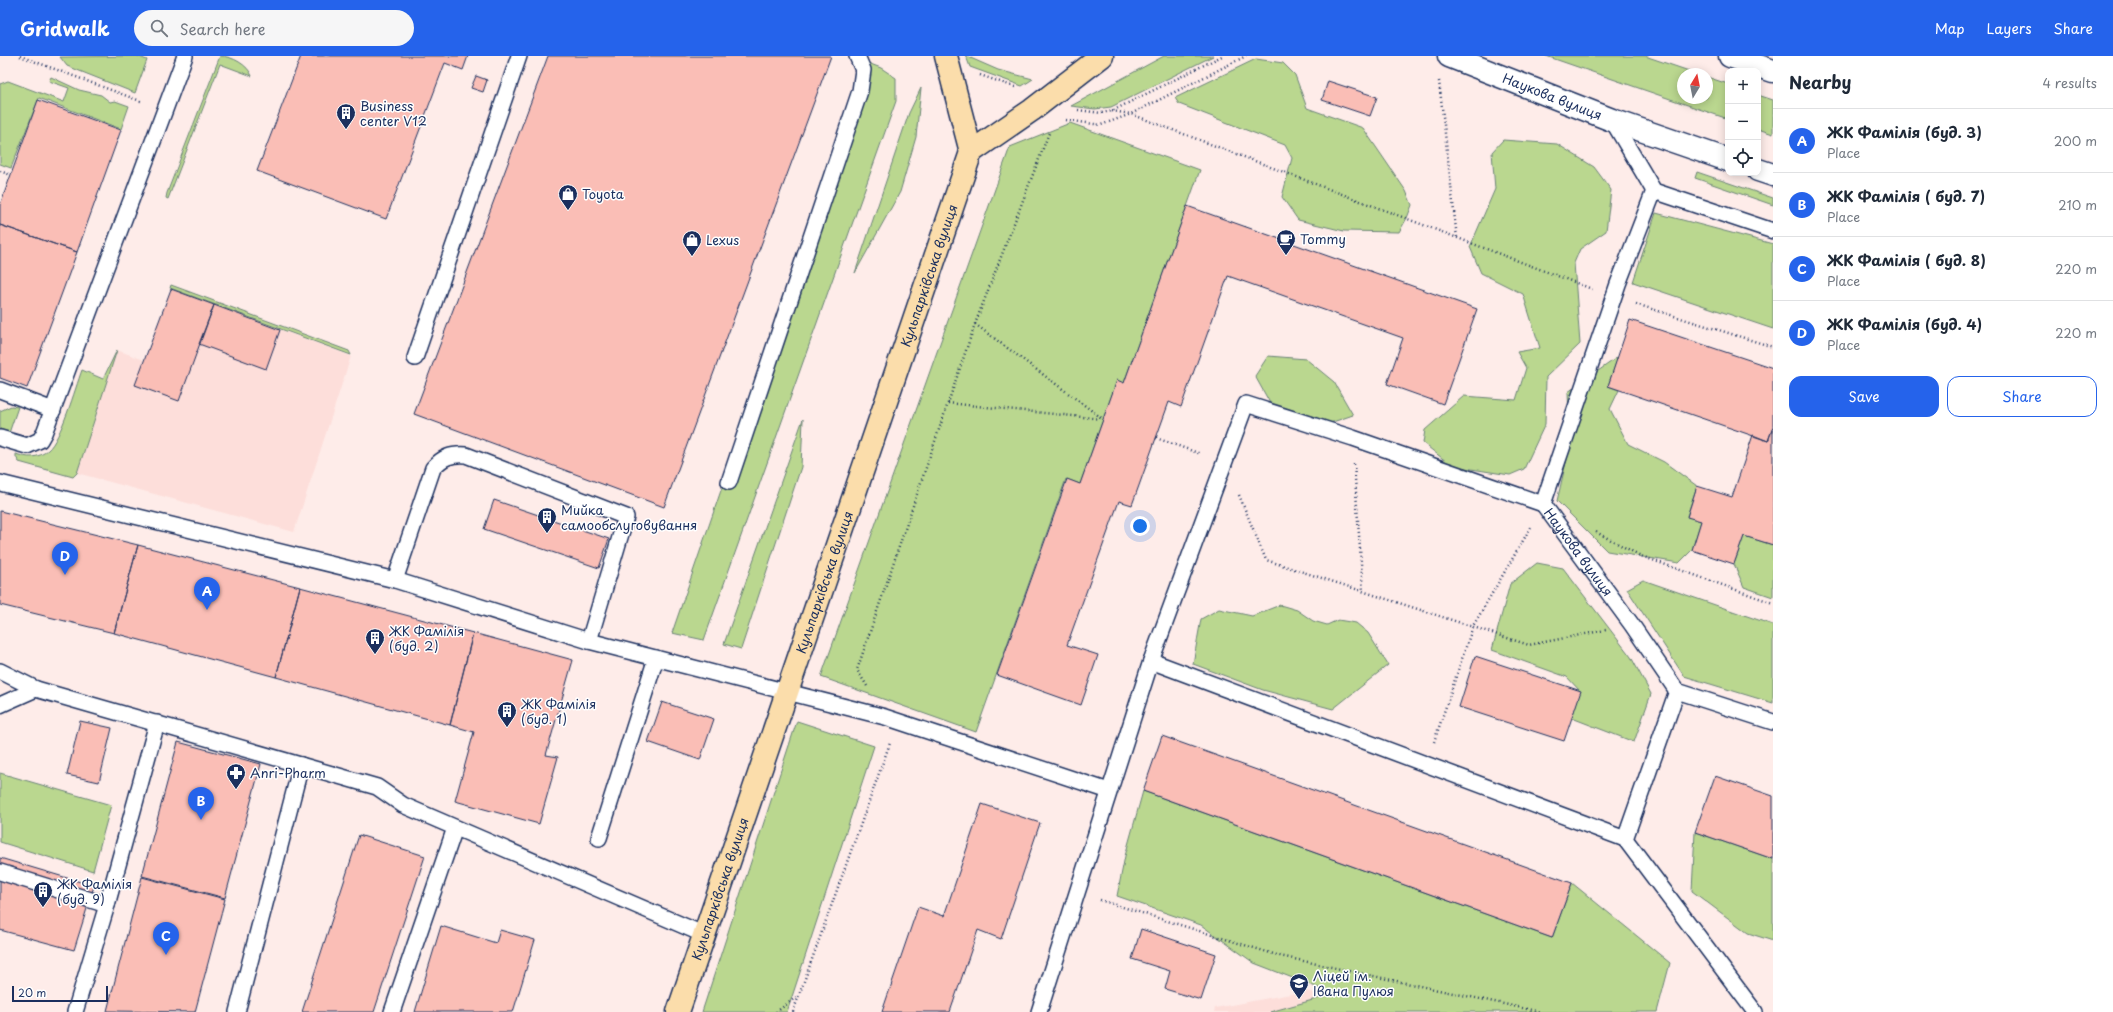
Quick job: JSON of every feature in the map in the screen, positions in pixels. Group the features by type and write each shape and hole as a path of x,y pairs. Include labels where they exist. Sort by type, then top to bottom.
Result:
{"main road":[{"path":"947,59 971,152 1046,99 1102,56"},
{"name":"Наукова вулиця","path":"1448,56 1612,120 1725,159"},
{"path":"1730,56 1773,71"},
{"name":"Кульпарківська вулиця","path":"678,1012 971,152"},
{"path":"1761,171 1773,175"}],"lane":[{"path":"0,438 18,445 27,446 34,444 44,433 185,56"},
{"path":"415,358 519,56"},
{"path":"729,482 860,91 863,70 857,56"},
{"name":"Наукова вулиця","path":"1612,120 1654,191 1614,297 1543,504 1632,625 1677,691"},
{"path":"1654,191 1773,231"},
{"path":"0,390 53,410"},
{"path":"1039,1012 1151,661 1246,404 1353,438 1543,504"},
{"path":"395,580 433,468 448,456 466,455 626,517 589,641"},
{"path":"0,483 395,580 589,641 885,717 1109,791"},
{"path":"600,838 656,658"},
{"path":"1151,661 1625,839 1755,1012"},
{"path":"0,671 36,689 377,786 404,805 704,935"},
{"path":"0,705 36,689"},
{"path":"1625,839 1677,691 1773,722"},
{"path":"74,1012 107,905 157,724"},
{"path":"237,1012 301,765"},
{"path":"392,1012 455,828"},
{"path":"0,872 107,905"}],"path":[{"path":"20,56 144,103 169,98"},
{"path":"1112,111 1222,56"},
{"path":"1061,119 1101,125 1131,114 1246,56"},
{"path":"947,59 1046,99"},
{"path":"1439,79 1458,238"},
{"path":"1075,110 1096,113 1112,111 1131,114 1614,297 1773,347"},
{"path":"793,1012 890,741 885,717 857,670 975,324 1049,132"},
{"path":"0,171 11,175"},
{"path":"948,403 1103,419 975,324"},
{"path":"1156,438 1224,462 1266,560 1529,645 1632,625"},
{"path":"1353,438 1363,591"},
{"path":"1427,764 1473,626 1543,504"},
{"path":"1592,530 1641,556 1773,603"},
{"path":"1077,893 1280,956 1541,1012"},
{"path":"776,1012 798,995"}],"shaded area":[{"path":"171,289 351,356 294,532 77,473 117,350 144,360"},
{"name":"Ліцей ім. Івана Пулюя","path":"1307,991 1378,1012 1214,1012 1215,1008"}],"green space":[{"path":"137,56 147,60 135,93 67,66 60,57"},
{"path":"220,56 225,56 239,62 247,68 252,76 220,64 168,199 166,198 167,193"},
{"path":"966,56 998,70 1033,79 1022,86 970,67"},
{"path":"1164,56 1213,56 1111,107 1095,109 1071,106"},
{"path":"1546,56 1645,56 1680,68 1677,68 1677,101"},
{"path":"1256,59 1283,63 1295,75 1307,108 1363,128 1406,191 1412,205 1399,232 1344,231 1298,220 1282,197 1292,158 1285,145 1179,104 1175,98"},
{"path":"868,63 881,68 896,78 896,101 704,640 672,633"},
{"path":"51,77 79,90 101,95 110,102 115,101 129,106 121,129 39,98 11,168 0,164 0,84 8,81 64,102 69,88 49,81"},
{"path":"1713,79 1725,83 1725,118 1685,104 1713,104"},
{"path":"921,88 916,137 900,192 855,273 909,113"},
{"path":"1761,96 1773,100 1773,134 1761,130"},
{"path":"1070,123 1200,170 1124,383 1117,381 1080,484 1066,479 976,732 821,677 1010,147"},
{"path":"1503,140 1557,144 1594,167 1611,190 1606,231 1580,249 1574,263 1580,344 1546,377 1545,424 1524,469 1510,475 1452,466 1423,443 1425,430 1464,396 1516,400 1526,368 1517,352 1540,348 1523,294 1481,273 1470,247 1495,189 1492,152"},
{"path":"1697,172 1773,198 1773,205 1695,178"},
{"path":"1656,213 1773,244 1773,329 1633,282"},
{"path":"171,285 349,351 351,355 170,288"},
{"path":"117,350 77,473 73,477 19,462 16,454 32,457 40,455 48,450 58,436 63,425 82,370 103,379"},
{"path":"1268,356 1306,359 1334,382 1353,415 1327,424 1290,418 1270,403 1255,376"},
{"path":"1618,357 1608,386 1619,390 1610,409 1628,444 1664,462 1697,486 1687,516 1701,521 1692,550 1679,563 1607,551 1557,501 1570,445 1568,392"},
{"path":"11,406 18,407 9,433 0,429 0,411"},
{"path":"803,419 801,467 741,649 724,644"},
{"path":"1744,536 1773,545 1773,597 1744,587 1734,564"},
{"path":"1537,563 1563,568 1631,657 1651,694 1634,742 1572,718 1580,691 1567,677 1492,650 1510,584"},
{"path":"1643,580 1773,625 1773,703 1684,676 1627,589"},
{"path":"1280,605 1297,610 1313,621 1327,625 1338,620 1356,623 1368,633 1388,665 1333,709 1263,690 1193,664 1201,619 1219,609 1252,616"},
{"path":"797,721 874,746 787,1012 702,1012"},
{"path":"0,773 111,805 93,871 0,842"},
{"path":"1143,791 1552,938 1572,883 1670,963 1657,1012 1270,1012 1334,994 1254,963 1201,925 1117,896 1125,856"},
{"path":"1695,832 1773,859 1773,941 1748,933 1692,891"}],"building":[{"name":"Business center V12","path":"301,56 468,56 463,70 445,63 386,219 257,171"},
{"path":"548,56 831,56 664,507 414,414"},
{"path":"476,76 487,80 483,92 471,88"},
{"path":"1328,81 1377,97 1370,116 1322,100"},
{"path":"38,100 121,130 77,252 0,225 0,205"},
{"path":"1187,206 1477,309 1443,404 1387,384 1403,338 1228,276 1181,407 1169,402 1132,505 1119,501 1067,645 1098,655 1081,705 997,675 1067,479 1080,484 1117,380 1124,383"},
{"path":"0,225 77,252 27,388 0,378"},
{"path":"171,289 214,305 179,401 135,385"},
{"path":"214,305 280,330 266,369 199,344"},
{"path":"1630,320 1773,368 1773,427 1768,441 1608,386"},
{"path":"1773,427 1773,545 1744,536 1734,564 1692,550 1701,521 1687,517 1697,486 1732,497 1753,435 1768,441"},
{"name":"Мийка самообслуговування","path":"494,500 609,539 599,568 484,529"},
{"path":"0,511 138,545 114,633 0,605"},
{"path":"138,545 300,587 276,677 114,633"},
{"name":"ЖК Фамілія (буд. 2)","path":"300,587 473,633 450,725 276,677"},
{"name":"ЖК Фамілія (буд. 1)","path":"473,633 573,660 546,755 558,757 539,824 455,801 474,732 450,725"},
{"path":"1475,656 1581,691 1564,741 1459,707"},
{"path":"662,702 714,719 700,760 648,742"},
{"path":"80,721 112,728 99,782 67,775"},
{"path":"1162,736 1572,883 1552,938 1143,791"},
{"path":"178,742 261,764 225,898 142,876"},
{"path":"1715,776 1773,796 1773,859 1695,832"},
{"path":"982,804 1040,823 1001,939 978,930 950,1012 882,1012 918,907 944,916"},
{"path":"359,835 425,856 374,1012 302,1012"},
{"name":"ЖК Фамілія (буд. 9)","path":"0,858 94,886 74,950 0,930"},
{"path":"142,877 225,899 195,1012 107,1011"},
{"path":"441,926 496,943 500,930 535,940 513,1012 415,1012"},
{"path":"1141,929 1216,954 1201,1000 1165,989 1170,971 1132,959"}],"place":[{"name":"Business center V12","path":"346,130"},
{"name":"Toyota","path":"568,211"},
{"name":"Tommy","path":"1286,256"},
{"name":"Lexus","path":"692,257"},
{"name":"Мийка самообслуговування","path":"547,534"},
{"name":"ЖК Фамілія (буд. 4)","path":"65,575"},
{"name":"ЖК Фамілія (буд. 3)","path":"207,610"},
{"name":"ЖК Фамілія (буд. 2)","path":"375,655"},
{"name":"ЖК Фамілія (буд. 1)","path":"507,728"},
{"name":"Anri-Pharm","path":"236,790"},
{"name":"ЖК Фамілія ( буд. 7)","path":"201,820"},
{"name":"ЖК Фамілія (буд. 9)","path":"43,908"},
{"name":"ЖК Фамілія ( буд. 8)","path":"166,955"},
{"name":"Ліцей ім. Івана Пулюя","path":"1299,1000"}]}
